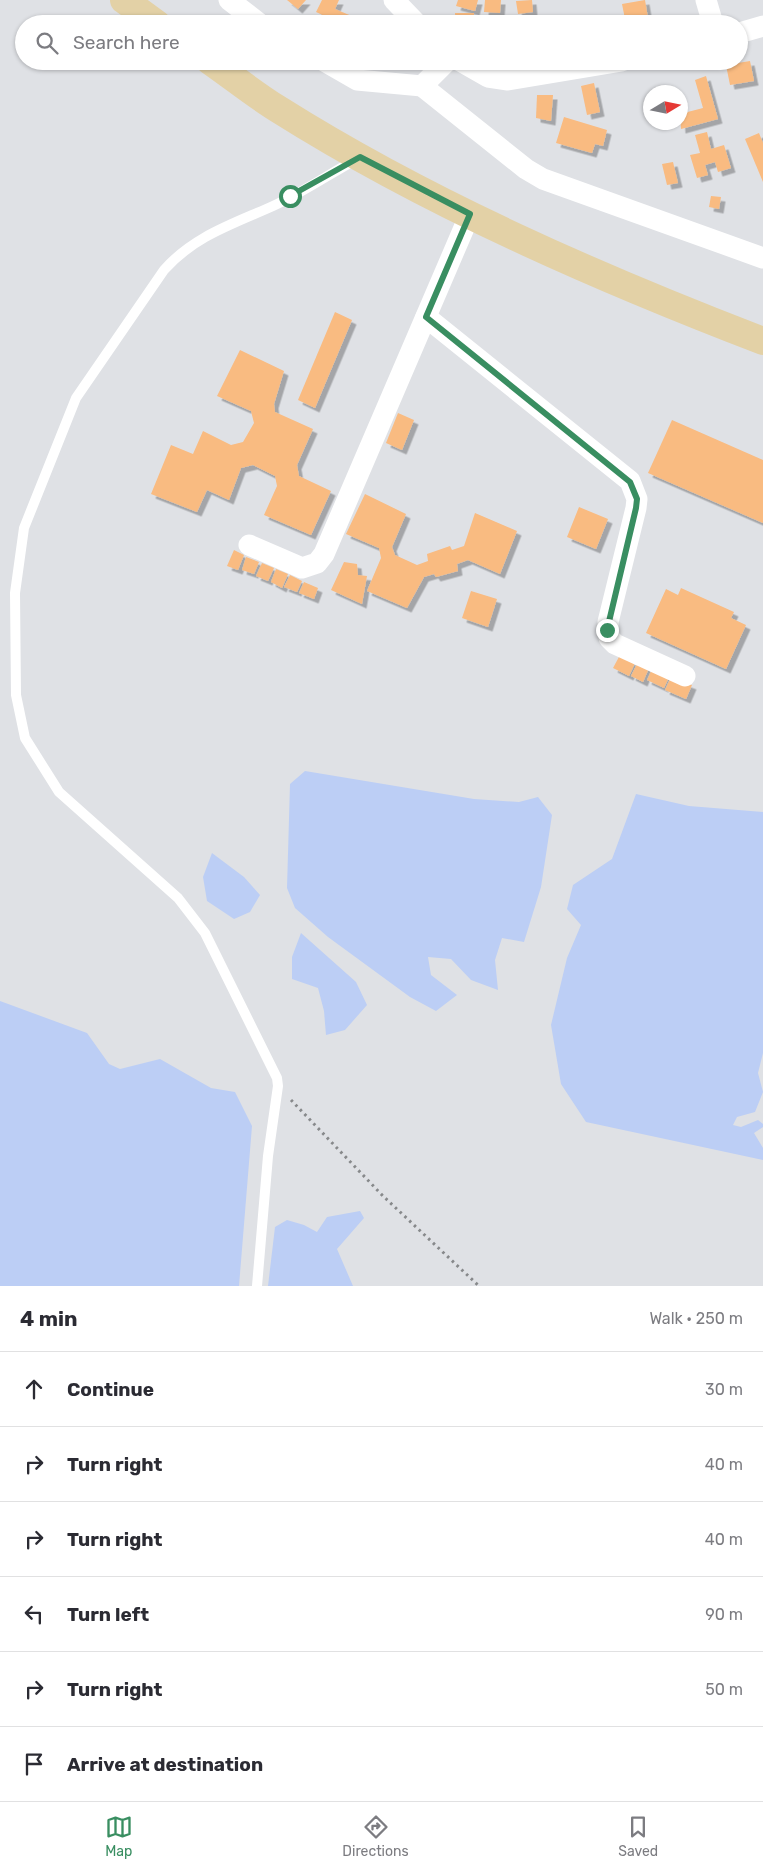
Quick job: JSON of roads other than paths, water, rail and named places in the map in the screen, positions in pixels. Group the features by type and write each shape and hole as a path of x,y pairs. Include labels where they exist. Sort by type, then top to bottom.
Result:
{"main road":[{"path":"124,0 145,15"},
{"path":"223,70 278,109 360,157 470,214 645,296 763,341"}],"street":[{"path":"229,0 248,15"},
{"path":"706,0 710,15"},
{"path":"400,2 410,15"},
{"path":"748,30 763,26"},
{"path":"340,70 357,80 422,86 526,169 543,179 763,258"},
{"path":"422,86 438,70"},
{"path":"476,70 488,77 508,80 568,70"},
{"path":"249,545 302,568 317,563 324,554 470,214"},
{"path":"426,317 630,482 637,499 636,508 608,622 610,638 615,644 685,676"}],"lane":[{"path":"257,1286 268,1156 278,1086 272,1066 205,933 192,913 178,898 59,792 25,738 16,696 14,592 24,528 76,398 164,270 178,254 194,242 275,205 360,157"}]}
